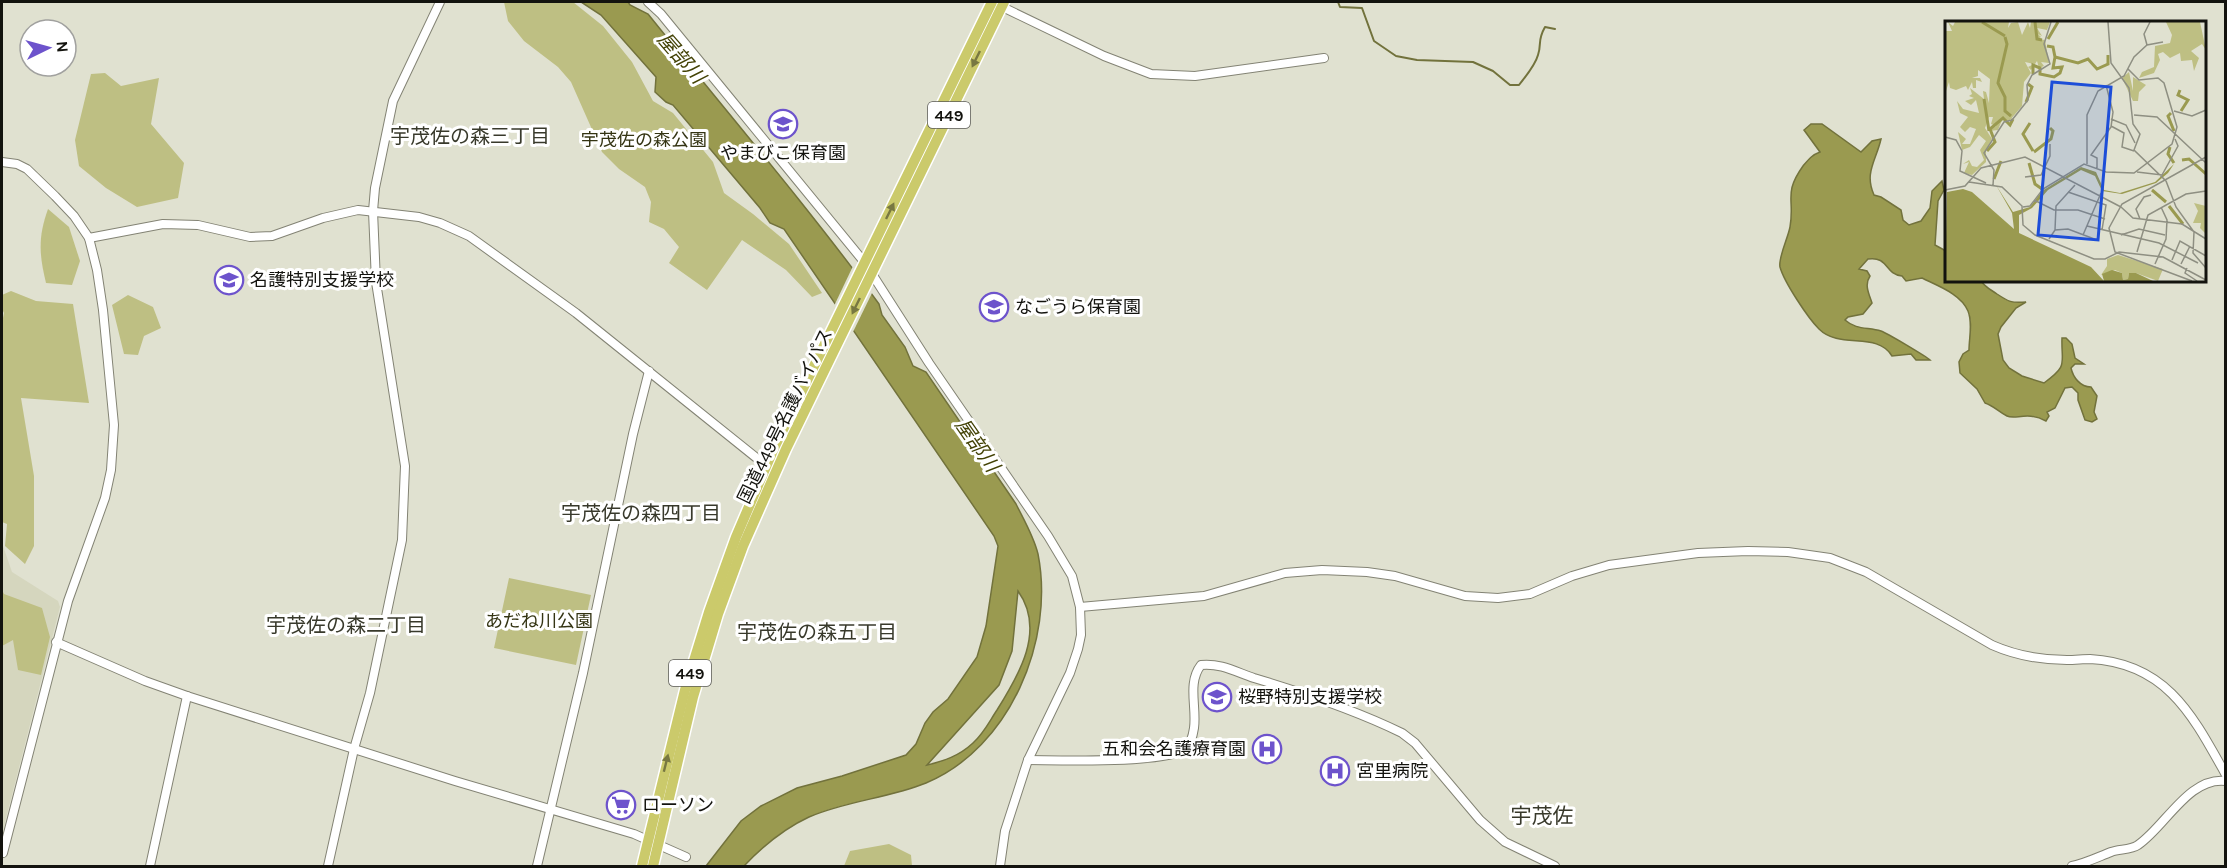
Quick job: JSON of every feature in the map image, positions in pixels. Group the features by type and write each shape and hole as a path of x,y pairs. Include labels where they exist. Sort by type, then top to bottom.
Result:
{"highway":[{"name":"国道449号名護バイパス","path":"770,469 837,319 996,3"},
{"name":"国道449号名護バイパス","path":"642,867 653,843 696,652 736,537 845,330 996,3"},
{"name":"国道449号名護バイパス","path":"653,843 653,867"}],"street":[{"path":"328,867 354,749 370,693 402,540 405,466 376,282 373,211 379,166 393,100 440,2"},
{"path":"648,2 661,14 870,278 1061,556 1072,576 1080,608 1081,635 1071,673 1028,760 1005,831 1000,867"},
{"path":"996,3 1104,56 1151,74 1195,76 1324,58"},
{"path":"2,162 17,164 27,169 61,203 89,238 97,270 108,346 114,425 105,498 76,575 56,642 3,853"},
{"path":"89,238 164,224 198,225 250,237 272,236 344,212 373,211 418,217 440,223 470,236 576,313 770,469"},
{"path":"537,867 549,808 583,673 633,434 649,371"},
{"path":"1080,608 1204,596 1285,573 1322,570 1395,576 1466,596 1498,598 1530,594 1589,571 1640,560 1698,553 1748,551 1810,554 1830,558 1866,572 2008,652 2046,660 2108,661 2146,674 2180,701 2200,729 2226,775"},
{"path":"56,642 145,681 188,696 634,834 686,858"},
{"path":"1028,760 1150,757 1175,754 1185,749 1191,741 1194,728 1194,674 1201,665 1221,665 1241,674 1309,695 1402,733 1415,743 1480,820 1505,842 1555,867"},
{"path":"150,867 188,696"},
{"path":"2072,867 2111,852 2137,846 2193,790 2209,782 2226,781"}],"shaded area":[{"path":"2,543 12,572 58,601 60,607 2,834"}],"green space":[{"name":"宇茂佐の森公園","path":"504,2 573,2 603,26 632,62 653,101 673,113 713,162 724,193 789,244 822,293 812,297 786,270 742,240 707,290 669,263 679,247 664,229 649,222 651,202 645,187 619,169 602,152 571,82 558,67 524,41 508,21"},
{"path":"105,73 121,86 159,78 151,124 184,163 178,198 137,207 106,188 79,166 75,140 91,74"},
{"path":"48,209 69,227 80,261 72,285 46,283 41,246 42,228"},
{"path":"11,291 36,301 73,304 89,403 21,398 34,476 34,546 25,564 5,546 7,524 2,522 2,323 4,313 2,295"},
{"path":"128,295 153,307 161,328 144,336 138,355 124,354 112,305"},
{"name":"あだね川公園","path":"509,578 591,595 576,665 494,648"},
{"path":"2,590 4,594 42,608 50,637 41,675 18,670 13,640 2,646"},
{"path":"889,844 911,855 912,866 844,866 850,851"}],"water":[{"name":"屋部川","path":"581,2 628,2 648,14 765,158 879,304 882,315 905,347 913,366 926,372 1016,504 1038,554 1042,587 1039,621 1032,655 1020,688 1003,718 981,745 956,767 926,783 809,817 774,838 744,866 706,866 741,821 761,806 797,788 906,755 916,744 925,723 933,712 948,699 977,657 986,626 998,546 994,536 784,229 770,223 760,208 673,105 655,92 656,77 601,15","holes":["1018,591 1026,606 1030,621 1026,652 1014,682 997,710 968,748 939,762 927,765 999,685 1012,651"]},
{"path":"1811,124 1822,124 1861,152 1872,141 1881,139 1872,167 1871,187 1874,195 1901,210 1903,220 1909,225 1921,221 1930,208 1932,191 1942,181 1944,190 1938,201 1935,245 1945,250 1945,282 1982,282 2007,300 2026,302 2016,308 1998,334 2003,360 2009,368 2022,376 2044,383 2052,377 2062,364 2062,338 2066,338 2072,344 2075,358 2084,364 2075,364 2071,368 2073,375 2080,383 2091,387 2097,396 2094,412 2097,419 2092,422 2085,420 2078,393 2072,387 2065,388 2055,408 2047,412 2049,416 2046,421 2028,416 2010,417 1985,403 1977,389 1960,373 1959,362 1963,354 1969,350 1970,320 1965,305 1948,291 1922,278 1906,281 1880,260 1868,259 1859,269 1867,271 1870,276 1867,286 1872,303 1863,314 1848,317 1845,320 1858,327 1885,333 1930,360 1916,360 1911,354 1892,356 1877,344 1837,339 1819,329 1791,290 1780,267 1790,227 1793,183 1803,166 1820,152 1804,130"}],"pier":[{"path":"854,264 873,291 852,334 834,306"}],"waterway":[{"path":"1338,2 1340,7 1362,8 1374,41 1396,56 1417,60 1473,62 1493,71 1510,85 1519,85 1537,59 1545,27 1555,29"}],"place":[{"name":"やまびこ保育園","path":"783,124"},
{"name":"名護特別支援学校","path":"229,280"},
{"name":"なごうら保育園","path":"994,307"},
{"name":"桜野特別支援学校","path":"1217,697"},
{"name":"五和会名護療育園","path":"1267,749"},
{"name":"宮里病院","path":"1335,771"},
{"name":"ローソン","path":"621,805"}],"district":[{"name":"宇茂佐の森三丁目","path":"470,136"},
{"name":"宇茂佐の森四丁目","path":"641,513"},
{"name":"宇茂佐の森二丁目","path":"346,625"},
{"name":"宇茂佐の森五丁目","path":"817,632"},
{"name":"宇茂佐","path":"1542,816"}]}
